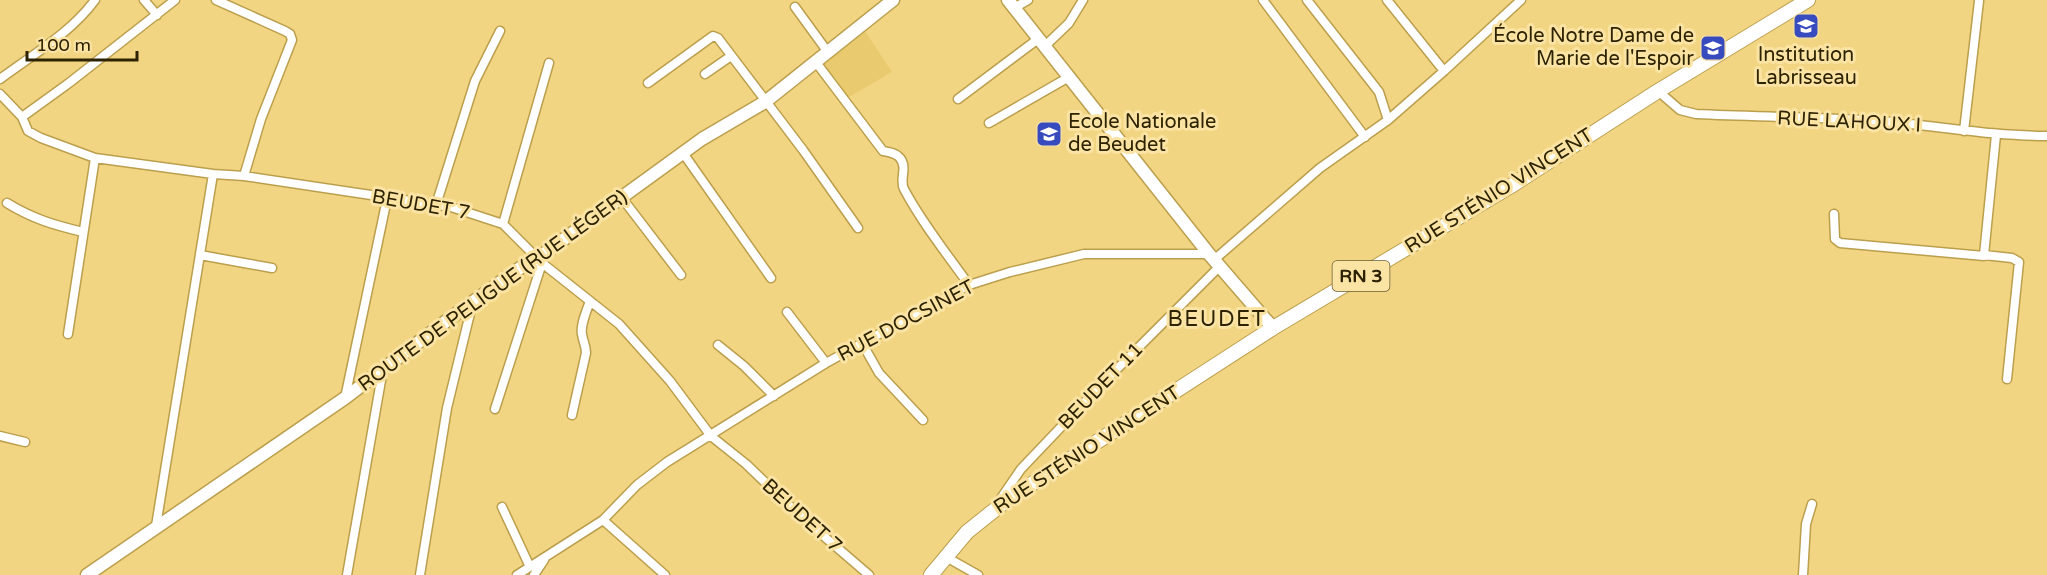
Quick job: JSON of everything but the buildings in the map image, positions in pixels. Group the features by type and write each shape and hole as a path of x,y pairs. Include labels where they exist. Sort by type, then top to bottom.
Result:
{"main road":[{"name":"RUE STÉNIO VINCENT","path":"931,575 967,532 1007,500 1273,328 1511,186 1801,2"}],"street":[{"path":"0,80 84,15 95,0"},
{"path":"144,0 157,15"},
{"path":"22,117 175,0"},
{"path":"216,0 285,31 290,34 292,40 261,119 244,176"},
{"name":"ROUTE DE PELIGUE (RUE LÉGER)","path":"87,575 345,398 526,263 540,260 702,139 765,102 893,0"},
{"path":"1028,0 1011,4 1214,260 1273,328"},
{"path":"958,99 1069,23 1083,0"},
{"path":"1263,0 1365,137"},
{"path":"1307,0 1379,92 1388,120"},
{"path":"1387,0 1444,71"},
{"name":"BEUDET 11","path":"991,513 1021,469 1102,384 1214,260 1320,168 1388,120 1521,0"},
{"path":"1964,131 1979,1"},
{"path":"795,7 827,51"},
{"path":"436,205 475,81 500,31"},
{"path":"648,83 713,36 718,38 803,150 858,228"},
{"path":"705,74 731,56"},
{"path":"815,61 883,151 897,155 901,159 904,168 902,186 969,285"},
{"path":"503,224 549,63"},
{"path":"989,123 1069,77"},
{"name":"RUE LAHOUX I","path":"1658,91 1680,110 1696,114 1836,118 1893,122 1996,135 2047,136"},
{"name":"BEUDET 7","path":"0,94 22,117 28,130 41,138 95,158 244,176 451,207 503,224 540,260 619,324 670,381 711,436 746,464 798,514 869,575"},
{"path":"1984,256 1996,135"},
{"path":"683,153 771,278"},
{"path":"68,334 95,158"},
{"path":"156,526 213,174"},
{"path":"622,198 681,275"},
{"path":"345,398 387,199"},
{"path":"7,203 47,224 83,232"},
{"path":"1834,214 1835,239 1840,243 2012,258 2019,262 2007,379"},
{"name":"RUE DOCSINET","path":"517,575 532,571 546,556 603,520 637,485 668,462 826,363 969,285 1083,254 1214,260"},
{"path":"200,255 272,268"},
{"path":"495,409 540,260"},
{"path":"420,575 447,408 473,301"},
{"path":"572,415 586,353 582,330 590,301"},
{"path":"787,312 826,363"},
{"path":"862,344 879,373 923,420"},
{"path":"718,345 744,366 774,396"},
{"path":"347,575 383,368"},
{"path":"0,436 25,442"},
{"path":"1803,575 1806,524 1812,504"},
{"path":"502,507 532,571"},
{"path":"603,520 665,575"},
{"path":"946,557 978,575"}],"shaded area":[{"path":"865,31 892,72 849,97 823,64"}],"place":[{"name":"Institution Labrisseau","path":"1806,26"},
{"name":"École Notre Dame de Marie de l'Espoir","path":"1713,48"},
{"name":"Ecole Nationale de Beudet","path":"1049,134"}],"district":[{"name":"BEUDET","path":"1217,319"}]}
